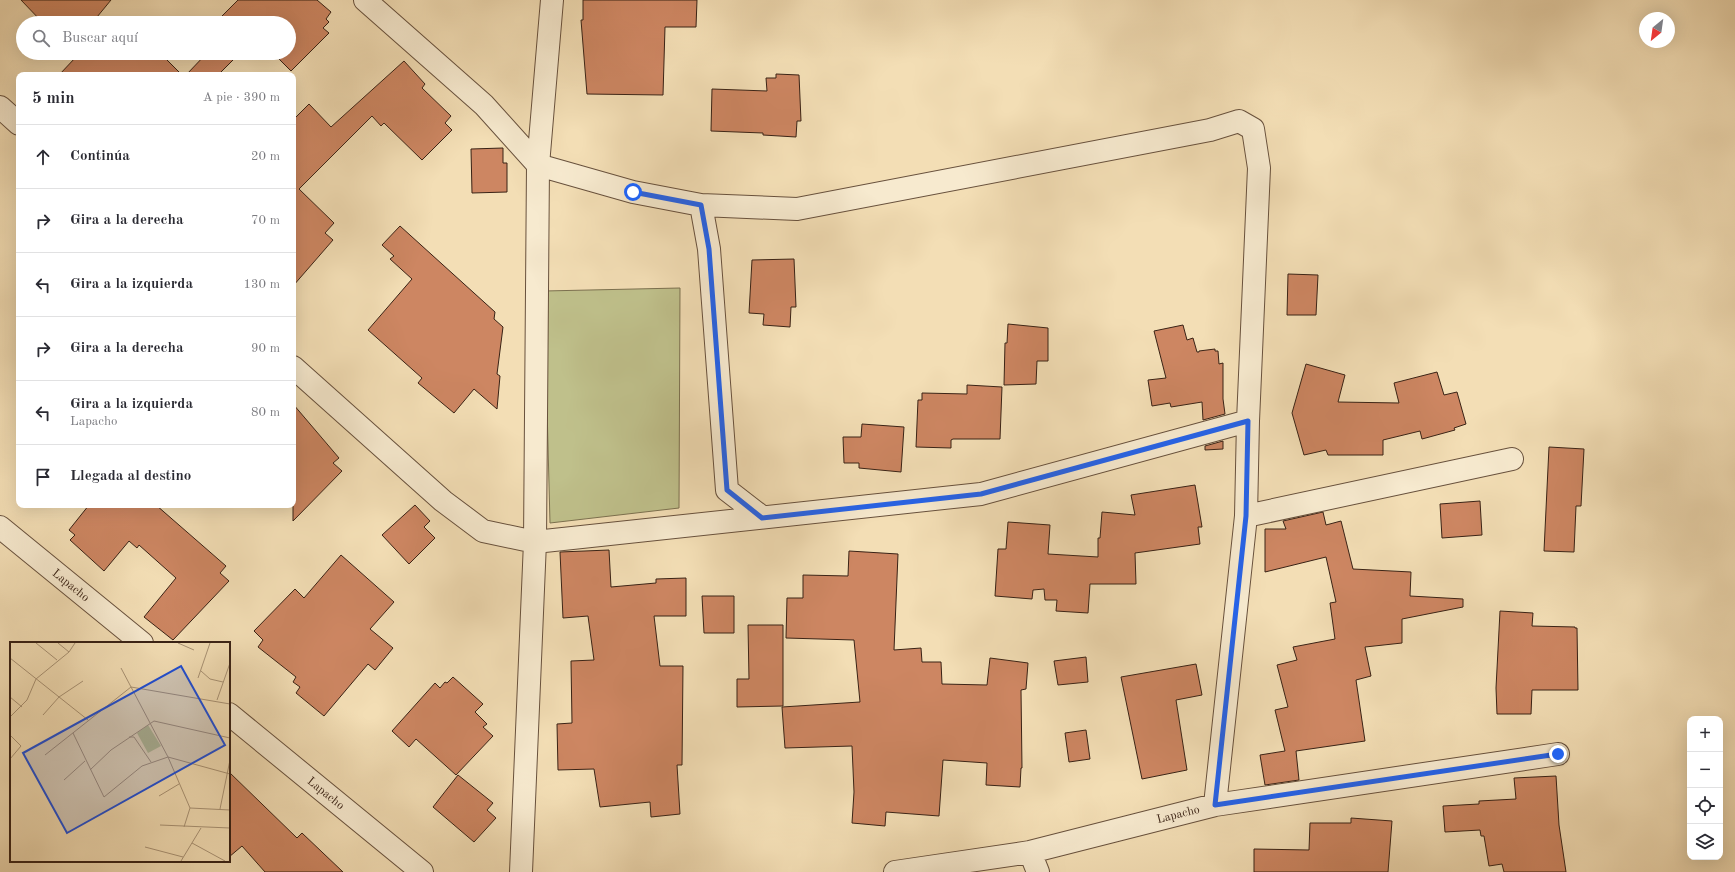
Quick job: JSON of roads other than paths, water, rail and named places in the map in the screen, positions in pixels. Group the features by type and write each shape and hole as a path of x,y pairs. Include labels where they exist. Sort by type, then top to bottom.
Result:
{"street":[{"path":"365,0 484,105 538,165 633,192 701,205 797,209 1210,130 1239,121 1253,129 1259,168 1248,421 1246,516 1215,805"},
{"path":"521,872 535,542 538,165 552,0"},
{"path":"0,107 16,121"},
{"path":"701,205 709,249 727,490 762,518"},
{"path":"296,370 443,501 483,531 535,542 981,494 1248,421"},
{"path":"1246,516 1512,459"},
{"name":"Lapacho","path":"0,527 141,642"},
{"name":"Lapacho","path":"230,715 422,872"},
{"name":"Lapacho","path":"895,872 1030,852 1215,805 1558,754"},
{"path":"1030,852 1038,872"}]}
